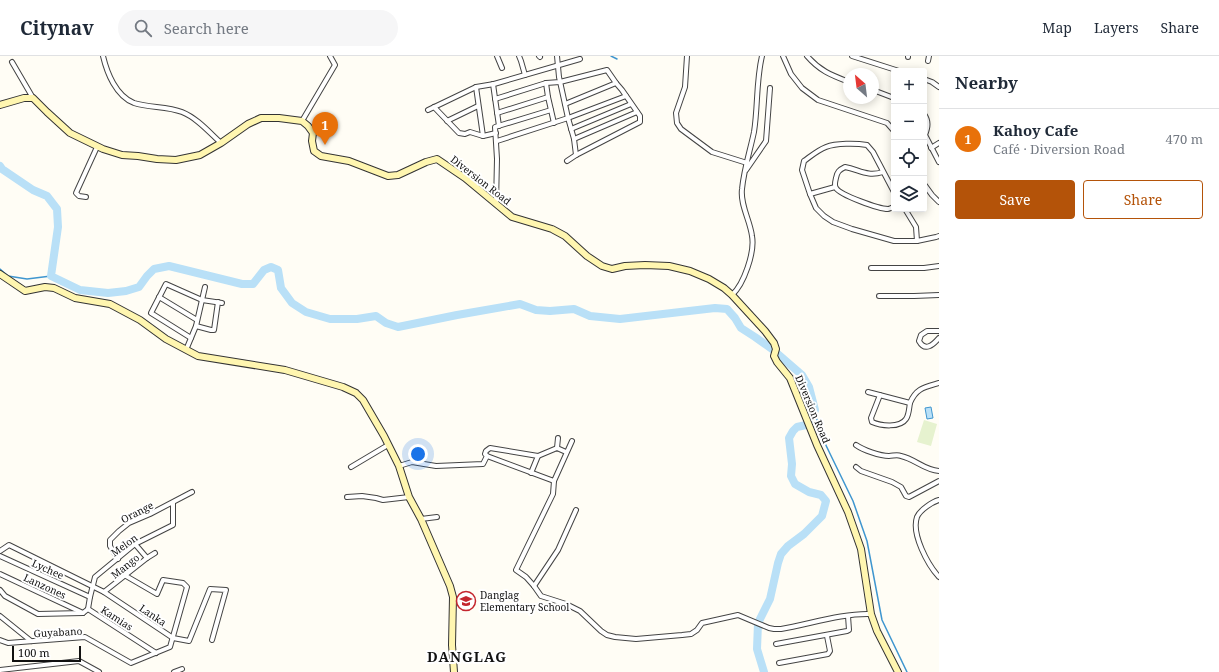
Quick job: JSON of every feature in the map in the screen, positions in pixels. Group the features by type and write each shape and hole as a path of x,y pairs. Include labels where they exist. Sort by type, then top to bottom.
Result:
{"street":[{"path":"103,56 112,82 129,100 135,103 183,112 194,119 221,143"},
{"path":"12,62 33,98 70,133 97,147 122,155 176,160 200,156 248,124 261,118 279,118 302,121 335,65 330,56"},
{"path":"497,56 502,68"},
{"path":"519,56 525,75"},
{"path":"557,56 560,82 574,139 576,155"},
{"path":"687,56 685,87 676,113 677,123 681,129 712,152 747,163"},
{"path":"732,295 740,285 752,254 752,237 744,209 741,190 754,131 759,69 762,56"},
{"path":"783,56 791,74 802,88 818,100 888,123 891,127"},
{"path":"807,56 819,68 830,75 843,80"},
{"path":"852,56 891,68"},
{"path":"928,62 929,56"},
{"path":"428,110 476,87 493,84 580,59"},
{"path":"495,99 546,83 560,82 607,70 640,116 640,122 567,161"},
{"path":"927,80 939,87"},
{"path":"546,83 554,123"},
{"path":"565,104 616,83"},
{"path":"493,84 499,126"},
{"path":"476,87 483,136"},
{"path":"745,172 766,141 770,88"},
{"path":"879,92 891,97"},
{"path":"497,141 554,123 626,96"},
{"path":"497,113 548,97"},
{"path":"0,105 24,98 33,98"},
{"path":"571,129 631,104"},
{"path":"447,121 478,106"},
{"path":"434,107 459,133 465,134 470,132 483,136 496,133"},
{"path":"496,204 497,141 495,127 551,110"},
{"path":"574,139 637,112"},
{"path":"927,119 927,130"},
{"name":"Diversion Road","path":"302,121 308,126 313,134 312,141 314,151 321,156 349,161 388,176 398,175 426,162 437,159 465,178 512,217 552,229 565,236 587,256 602,266 612,269 625,266 669,266 690,270 709,279 732,295 774,343 777,362 790,378 817,445 848,512 861,549 872,614 877,631 898,672"},
{"path":"927,139 939,162"},
{"path":"891,187 873,152 867,145 855,143 827,147 813,154 804,161 802,170 816,208 833,222 852,230 894,241 917,241 936,238 939,236"},
{"path":"931,148 939,143"},
{"path":"86,197 79,196 76,193 97,147"},
{"path":"883,172 876,174 864,174 845,167 838,170 835,187 840,193 864,202 887,209 891,208"},
{"path":"810,194 835,187"},
{"path":"927,188 939,202"},
{"path":"907,212 916,227 917,241"},
{"path":"871,268 924,268 939,266"},
{"path":"0,274 25,291 45,287 54,288 75,298 110,304 140,320 166,339 198,356 278,368 343,387 356,393 363,400 399,466 409,497 421,519 450,586 453,597 452,645 454,672"},
{"path":"192,338 151,313 166,284 202,300 220,302 214,330 196,326"},
{"path":"186,350 196,326 205,287"},
{"path":"879,296 939,295"},
{"path":"158,297 197,320"},
{"path":"939,331 927,331 921,335 920,341 922,346 925,347 935,343 939,338"},
{"path":"880,395 871,418 872,422 877,425 900,424 905,420 913,396 919,390 939,383"},
{"path":"868,392 910,403"},
{"path":"557,448 558,438"},
{"path":"572,441 554,481 553,494 516,570 526,577 541,596 566,604 580,611 607,635 636,639 687,634 697,630 702,622 732,615 742,616 774,629 781,629 848,616 872,614"},
{"path":"856,445 862,449 877,454 888,456 899,455 908,458 927,469 939,471"},
{"path":"351,467 388,446"},
{"path":"399,466 412,462 436,466 483,464 487,456 485,454 486,450 490,448 538,456 557,448 566,452"},
{"path":"487,456 554,481"},
{"path":"532,473 538,456"},
{"path":"856,467 861,471 892,482 901,487 906,496 909,497 939,481"},
{"name":"Orange","path":"118,558 110,546 110,540 118,531 129,523 173,503 192,492"},
{"path":"348,497 362,496 383,500 409,497"},
{"path":"939,500 924,509 917,516 916,526 919,542 934,571 939,577"},
{"name":"Melon","path":"93,586 95,577 135,544 173,525 173,503"},
{"path":"534,586 558,550 576,510"},
{"path":"421,519 438,517"},
{"path":"135,544 147,558"},
{"name":"Lanka","path":"0,551 9,545 104,592 173,638 189,641 210,589 226,590 212,640"},
{"name":"Mango","path":"104,592 147,558 156,553"},
{"name":"Lychee","path":"0,556 90,597"},
{"name":"Lanzones","path":"0,574 83,613"},
{"path":"126,576 157,594 163,580 183,583 187,587 173,638"},
{"name":"Kamias","path":"93,586 88,609 156,653"},
{"path":"0,590 5,596 38,614 83,613 88,609"},
{"path":"0,616 32,641"},
{"path":"776,644 827,636 847,631 849,630 848,616"},
{"path":"779,664 828,654 830,651 827,636"},
{"name":"Guyabano","path":"0,640 8,643 85,637 131,663 170,647 173,638"},
{"path":"0,670 79,661 98,672"},
{"path":"174,672 182,669"}],"green space":[{"path":"924,420 937,424 931,446 917,442"}],"water":[{"path":"931,407 933,418 927,419 925,408"}],"waterway":[{"path":"611,56 617,59"},
{"path":"0,166 2,169 33,190 47,196 57,209 58,227 51,276 80,290 108,293 126,291 139,287 154,269 169,266 242,284 253,284 264,270 271,267 278,270 281,288 292,303 306,312 330,319 357,319 376,316 386,323 398,327 520,304 536,310 550,311 574,309 590,316 620,319 715,308 727,309 741,328 772,349 802,375 809,387 815,410 809,423"},
{"path":"0,269 8,276 27,279 51,276"},
{"path":"815,410 819,431 853,501 867,541 882,620 907,672"},
{"path":"764,672 757,649 758,623 770,599 781,554 822,516 826,501 821,495 809,492 795,484 791,476 792,464 789,438 797,427 806,425"}],"place":[{"name":"Kahoy Cafe","path":"325,145"},
{"name":"Danglag Elementary School","path":"466,601"}],"district":[{"name":"DANGLAG","path":"467,656"}]}
